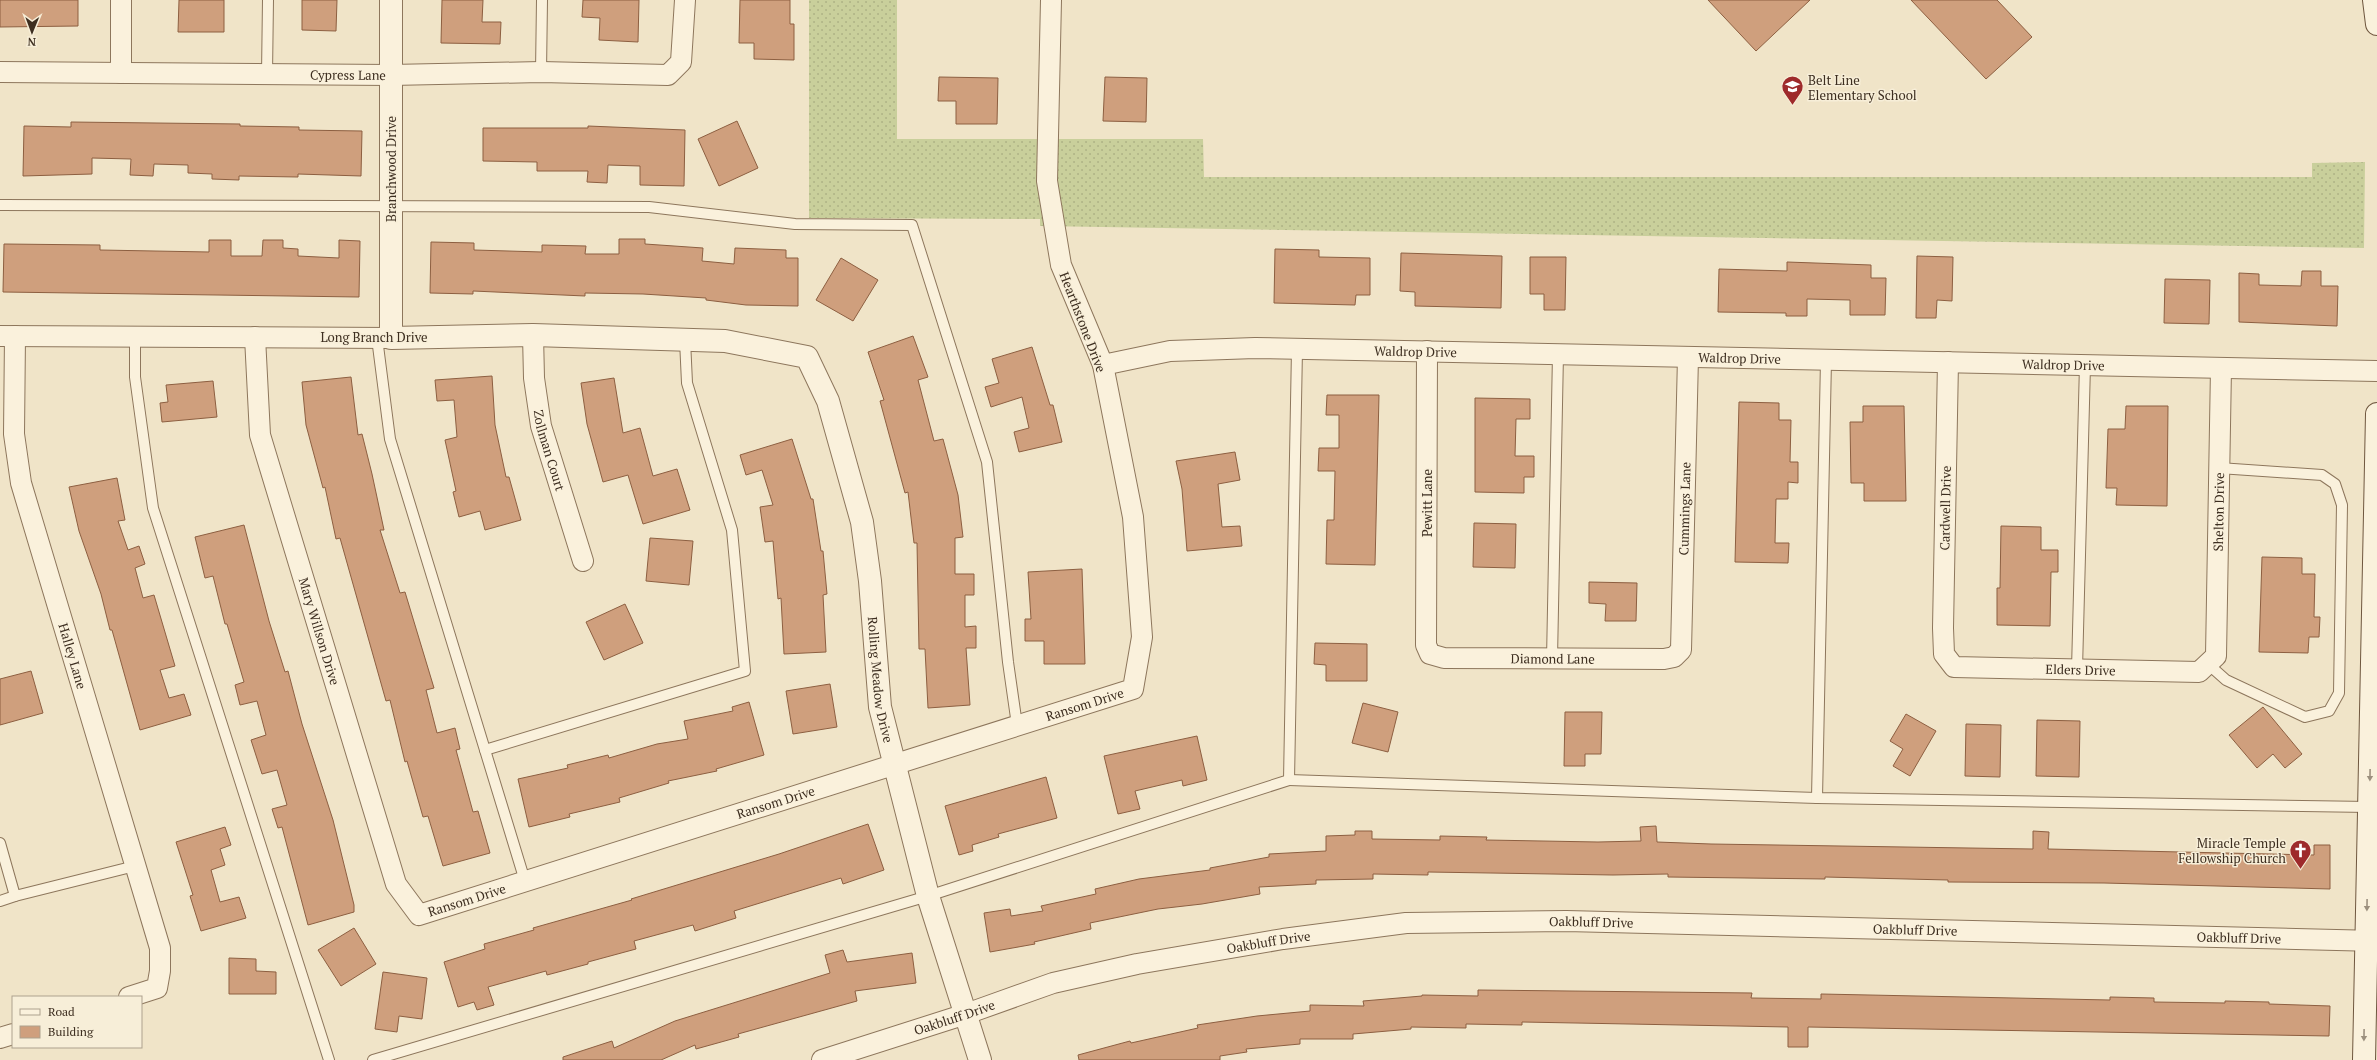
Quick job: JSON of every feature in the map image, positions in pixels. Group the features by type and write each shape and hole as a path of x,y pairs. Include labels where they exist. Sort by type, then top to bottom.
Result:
{"street":[{"path":"121,0 121,73"},
{"name":"Branchwood Drive","path":"384,338 391,206 391,0"},
{"name":"Cypress Lane","path":"0,72 391,75 541,72 668,75 681,62 685,0"},
{"name":"Hearthstone Drive","path":"1051,0 1048,181 1061,265 1103,365 1133,517 1142,637 1133,689"},
{"path":"2374,0 2377,24"},
{"name":"Long Branch Drive","path":"8,336 384,338 533,335 725,341 747,346"},
{"name":"Zollman Court","path":"533,335 535,386 541,426 584,562"},
{"name":"Halley Lane","path":"8,336 14,434 21,483 160,948 160,971 157,988 131,996"},
{"name":"Mary Willson Drive","path":"255,337 260,435 396,884 419,915"},
{"name":"Rolling Meadow Drive","path":"747,346 807,357 828,400 862,522 870,581 880,707 928,896 980,1060"},
{"name":"Waldrop Drive","path":"1103,365 1170,352 1255,348 2377,371"},
{"name":"Pewitt Lane","path":"1427,351 1426,645 1430,654"},
{"name":"Cummings Lane","path":"1674,658 1681,650 1688,357"},
{"name":"Cardwell Drive","path":"1944,654 1943,620 1948,362"},
{"name":"Shelton Drive","path":"2212,660 2221,368"},
{"path":"2364,1060 2372,941 2369,807 2377,414"},
{"name":"Diamond Lane","path":"1430,654 1444,658 1674,658"},
{"name":"Elders Drive","path":"1944,654 1954,667 2077,670 2199,672 2212,660"},
{"name":"Ransom Drive","path":"419,915 895,763 1133,689"},
{"name":"Oakbluff Drive","path":"822,1060 966,1014 1053,983 1137,964 1320,933 1406,923 1566,921 2372,941"},
{"path":"0,1038 12,1034"}],"lane":[{"path":"267,74 268,0"},
{"path":"541,72 542,0"},
{"path":"0,205 650,207 795,224 912,225 987,462 1008,662 1017,725"},
{"path":"135,337 135,377 153,508 329,1060"},
{"path":"384,338 390,439 525,881"},
{"path":"485,750 745,671 732,530 687,383 684,340"},
{"path":"1289,780 1298,349"},
{"path":"1552,659 1558,354"},
{"path":"1817,798 1826,360"},
{"path":"2077,670 2084,365"},
{"path":"2212,660 2226,680 2305,717 2329,711 2339,693 2342,505 2335,484 2322,475 2219,468"},
{"path":"373,1060 928,896 1289,780 1817,798 2369,807"},
{"path":"0,843 15,896"},
{"path":"0,901 135,866"}],"green space":[{"path":"809,0 897,0 897,139 1203,139 1204,177 2312,177 2312,163 2365,162 2364,248 1040,226 1040,219 809,218"}],"building":[{"path":"0,0 78,0 78,26 0,27"},
{"path":"179,0 224,0 224,32 178,32"},
{"path":"302,0 337,0 336,31 302,30"},
{"path":"442,0 483,0 482,22 501,22 500,44 441,43"},
{"path":"583,0 639,0 638,42 599,40 600,18 582,17"},
{"path":"740,0 790,0 790,24 794,24 794,60 754,59 754,43 739,43"},
{"path":"1708,0 1810,0 1756,51"},
{"path":"1911,0 1997,0 2032,37 1986,79"},
{"path":"939,77 998,78 997,124 956,124 956,101 938,101"},
{"path":"1105,77 1147,78 1146,122 1103,121"},
{"path":"737,121 758,168 719,186 698,139"},
{"path":"71,122 240,124 240,126 299,127 299,130 362,131 361,176 298,174 298,177 239,176 239,180 212,179 212,174 188,173 188,165 154,164 153,176 130,175 131,159 92,158 92,174 23,176 24,126 71,127"},
{"path":"588,126 685,130 684,186 640,185 640,166 608,165 607,183 587,182 588,171 537,171 537,162 483,161 483,128 588,128"},
{"path":"619,239 645,239 645,244 703,248 702,261 734,264 735,248 786,250 786,258 798,258 798,306 746,305 706,300 706,298 643,294 585,293 585,296 473,291 473,294 430,293 431,242 474,243 474,250 542,252 542,245 586,246 585,254 619,254"},
{"path":"209,240 231,240 231,256 262,256 263,240 283,240 283,248 298,249 298,256 339,258 339,240 360,241 359,297 3,292 4,244 100,245 100,250 209,252"},
{"path":"1275,249 1319,250 1319,257 1370,258 1370,295 1356,295 1355,305 1274,303"},
{"path":"1401,253 1502,256 1501,308 1415,306 1415,292 1400,291"},
{"path":"1917,256 1953,257 1952,301 1937,300 1936,318 1916,318"},
{"path":"1530,257 1566,257 1565,310 1544,310 1544,294 1530,294"},
{"path":"841,258 878,280 853,321 816,300"},
{"path":"1787,262 1871,265 1871,278 1886,278 1885,315 1850,315 1850,300 1807,299 1807,316 1786,316 1786,313 1718,312 1719,269 1787,271"},
{"path":"2302,271 2321,271 2321,286 2338,286 2337,326 2239,322 2239,273 2259,274 2259,285 2301,286"},
{"path":"2165,279 2210,280 2209,324 2164,323"},
{"path":"913,336 928,377 918,380 934,441 943,439 958,495 963,537 955,538 955,574 974,574 974,595 965,595 965,627 976,626 976,648 966,648 970,705 928,708 925,649 919,649 917,543 914,543 908,492 905,493 880,401 884,400 868,352"},
{"path":"1032,347 1050,405 1053,405 1062,442 1019,452 1014,432 1029,428 1022,397 991,407 985,387 999,383 992,359"},
{"path":"492,376 495,425 506,477 509,477 521,520 485,530 480,511 459,517 453,492 456,491 445,440 457,437 454,400 437,401 435,380"},
{"path":"351,377 358,435 362,434 384,530 380,530 400,593 405,592 434,688 426,690 437,733 455,728 460,749 456,750 473,812 478,811 490,853 443,866 428,816 423,817 407,761 405,762 390,700 386,701 340,538 336,539 325,487 323,488 306,425 302,382"},
{"path":"614,378 623,433 640,428 653,476 677,469 690,510 643,524 628,475 603,482 587,424 581,383"},
{"path":"213,381 217,417 162,422 160,403 168,402 166,385"},
{"path":"1327,395 1379,395 1375,565 1326,564 1327,520 1334,520 1335,471 1318,471 1319,448 1339,448 1339,415 1326,415"},
{"path":"1475,398 1530,399 1530,419 1516,419 1515,456 1534,456 1534,477 1524,477 1524,493 1475,492"},
{"path":"1739,402 1779,403 1779,420 1791,420 1790,462 1798,462 1798,483 1788,482 1788,499 1776,499 1775,543 1789,543 1788,563 1735,562"},
{"path":"1863,406 1904,406 1906,501 1864,501 1864,483 1851,483 1850,422 1863,422"},
{"path":"2126,406 2168,406 2167,506 2116,505 2117,488 2106,488 2108,429 2125,429"},
{"path":"792,439 811,499 813,499 821,551 823,551 827,594 823,595 826,652 784,654 781,598 778,599 773,541 765,542 760,507 773,505 762,470 746,475 740,455"},
{"path":"1235,452 1240,480 1218,484 1222,527 1240,526 1242,546 1187,551 1182,489 1176,461"},
{"path":"117,478 125,520 118,521 128,550 139,546 145,564 135,568 143,598 154,595 175,666 160,670 169,698 184,694 191,715 140,730 112,630 110,630 101,594 79,531 69,487"},
{"path":"1474,523 1516,524 1515,568 1473,567"},
{"path":"244,525 269,621 285,672 288,671 302,724 333,820 354,905 354,912 308,925 282,827 278,828 272,809 287,805 277,770 262,774 251,740 266,735 257,701 240,705 235,685 244,682 227,624 225,624 213,576 205,578 195,537"},
{"path":"2001,526 2041,527 2041,550 2058,550 2058,572 2051,572 2050,626 1997,625 1997,588 2000,588"},
{"path":"650,538 693,541 689,585 646,581"},
{"path":"2262,557 2302,558 2302,574 2315,574 2314,617 2320,617 2319,637 2309,637 2308,653 2259,652"},
{"path":"1082,569 1085,664 1044,664 1044,641 1025,641 1025,619 1031,619 1028,572"},
{"path":"1589,582 1637,583 1636,621 1605,621 1606,604 1589,603"},
{"path":"625,604 643,643 604,660 586,622"},
{"path":"1315,643 1367,644 1367,681 1326,681 1326,665 1314,664"},
{"path":"31,671 43,713 0,725 0,679"},
{"path":"830,684 837,727 793,734 786,691"},
{"path":"749,702 764,755 716,769 717,771 668,781 669,783 619,798 620,802 569,814 570,817 529,827 518,779 568,768 567,765 608,755 609,758 657,744 688,739 684,721 733,711 732,707"},
{"path":"1363,703 1398,712 1388,752 1352,743"},
{"path":"2263,707 2302,754 2285,768 2273,754 2257,768 2229,735"},
{"path":"1565,712 1602,712 1601,754 1585,754 1585,766 1564,766"},
{"path":"1906,714 1936,731 1910,776 1893,766 1903,749 1890,741"},
{"path":"2037,720 2080,721 2079,777 2036,776"},
{"path":"1966,724 2001,725 2000,777 1965,776"},
{"path":"1197,736 1207,780 1183,786 1182,780 1135,791 1140,809 1118,814 1104,756"},
{"path":"1046,777 1057,818 998,834 999,837 972,845 973,851 959,855 945,806"},
{"path":"868,824 884,870 843,884 841,878 734,911 736,918 695,931 693,925 634,941 636,949 588,962 588,964 547,975 546,971 488,987 494,1005 477,1010 474,1002 458,1007 444,962 485,949 484,944 534,930 533,928 632,900 631,899 779,854"},
{"path":"1656,826 1657,842 1711,844 2033,849 2033,831 2049,832 2048,849 2314,855 2314,845 2330,845 2330,889 2104,883 1948,882 1948,880 1825,877 1825,879 1668,877 1668,874 1613,875 1428,872 1428,875 1373,874 1373,879 1316,880 1316,884 1259,887 1260,894 1202,904 1158,909 1090,923 1091,929 1034,942 1035,944 990,952 984,913 1010,909 1011,916 1043,911 1041,906 1096,894 1095,889 1139,879 1210,870 1210,868 1269,857 1269,854 1326,851 1326,836 1355,835 1355,831 1372,831 1372,839 1440,840 1440,836 1487,837 1486,840 1598,842 1641,841 1640,827"},
{"path":"225,827 231,845 220,849 225,865 211,870 220,902 239,897 246,918 201,931 190,896 193,895 176,842"},
{"path":"354,928 376,964 341,986 318,950"},
{"path":"843,950 847,962 912,953 916,983 855,991 857,1001 738,1034 739,1037 696,1049 695,1045 661,1060 563,1060 563,1057 612,1041 614,1048 675,1021 830,973 825,955"},
{"path":"229,958 256,959 256,971 276,972 276,994 229,994"},
{"path":"383,972 427,978 422,1019 399,1016 397,1032 375,1029"},
{"path":"1478,990 1752,993 1751,998 1821,999 1821,994 2110,1000 2110,997 2154,998 2154,1002 2269,1002 2269,1004 2330,1006 2329,1036 1808,1027 1808,1047 1788,1047 1788,1027 1522,1022 1522,1025 1466,1024 1466,1028 1411,1027 1411,1029 1353,1034 1353,1039 1300,1039 1300,1044 1246,1049 1247,1052 1220,1056 1220,1060 1079,1060 1078,1055 1130,1041 1131,1043 1198,1028 1197,1025 1257,1016 1310,1011 1310,1005 1364,1006 1363,1001 1422,995 1478,996"}],"place":[{"name":"Belt Line Elementary School","path":"1792,106"},
{"name":"Miracle Temple Fellowship Church","path":"2301,870"}]}
